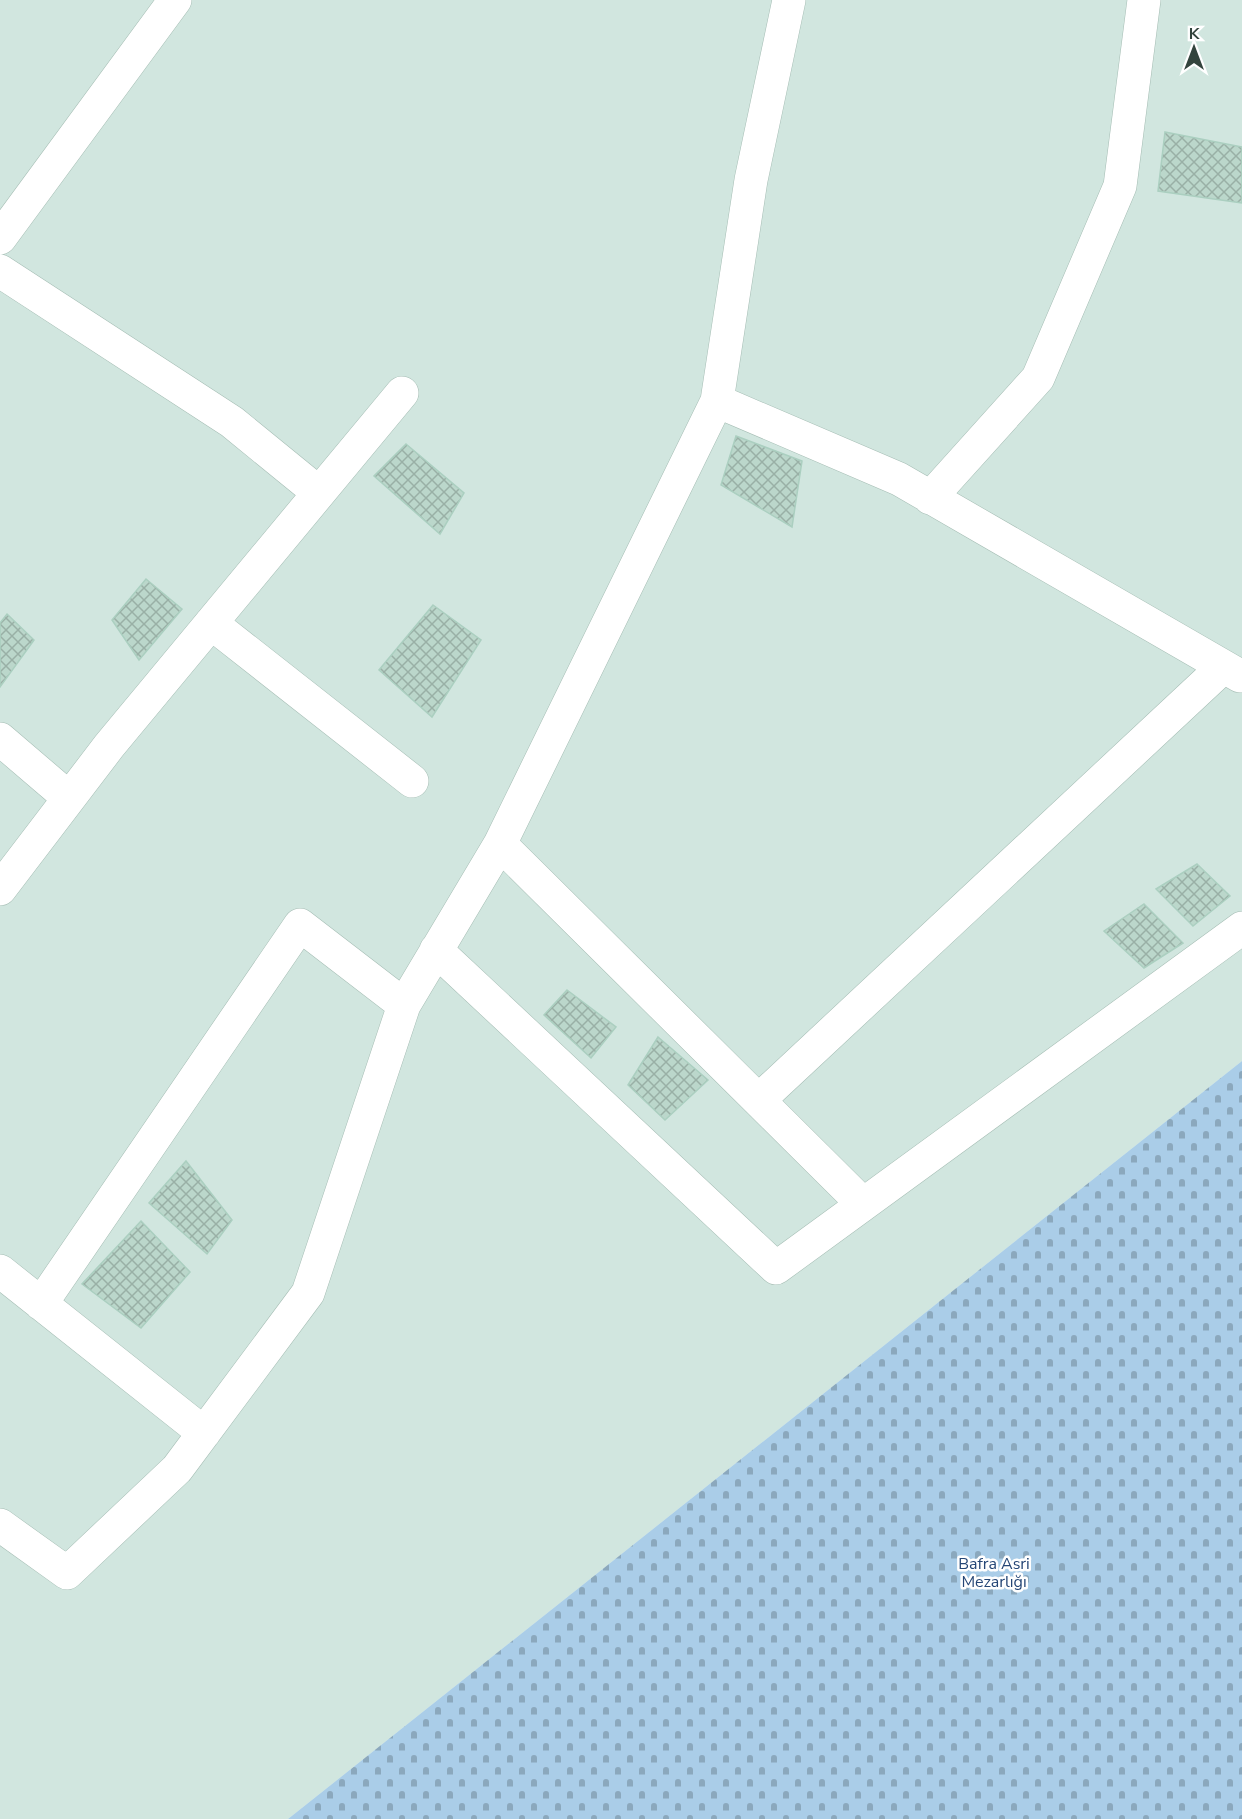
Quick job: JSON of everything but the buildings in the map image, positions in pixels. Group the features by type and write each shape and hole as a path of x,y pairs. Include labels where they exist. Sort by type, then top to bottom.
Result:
{"street":[{"path":"0,238 175,0"},
{"path":"0,1525 67,1573 177,1469 308,1293 404,1005 500,844 717,401 751,180 789,0"},
{"path":"930,498 1038,378 1120,186 1144,0"},
{"path":"0,271 232,422 319,493"},
{"path":"0,889 69,798 402,393"},
{"path":"717,401 898,479 1232,672 759,1100"},
{"path":"211,623 412,781"},
{"path":"0,739 69,798"},
{"path":"500,844 863,1204"},
{"path":"41,1304 300,925 404,1005"},
{"path":"436,950 776,1268 1242,928"},
{"path":"0,1271 204,1433"}],"shaded area":[{"path":"0,0 1242,0 1242,1061 288,1819 0,1819"}],"green space":[{"name":"Bafra Asri Mezarlığı","path":"1242,1061 1242,1819 288,1819"}]}
